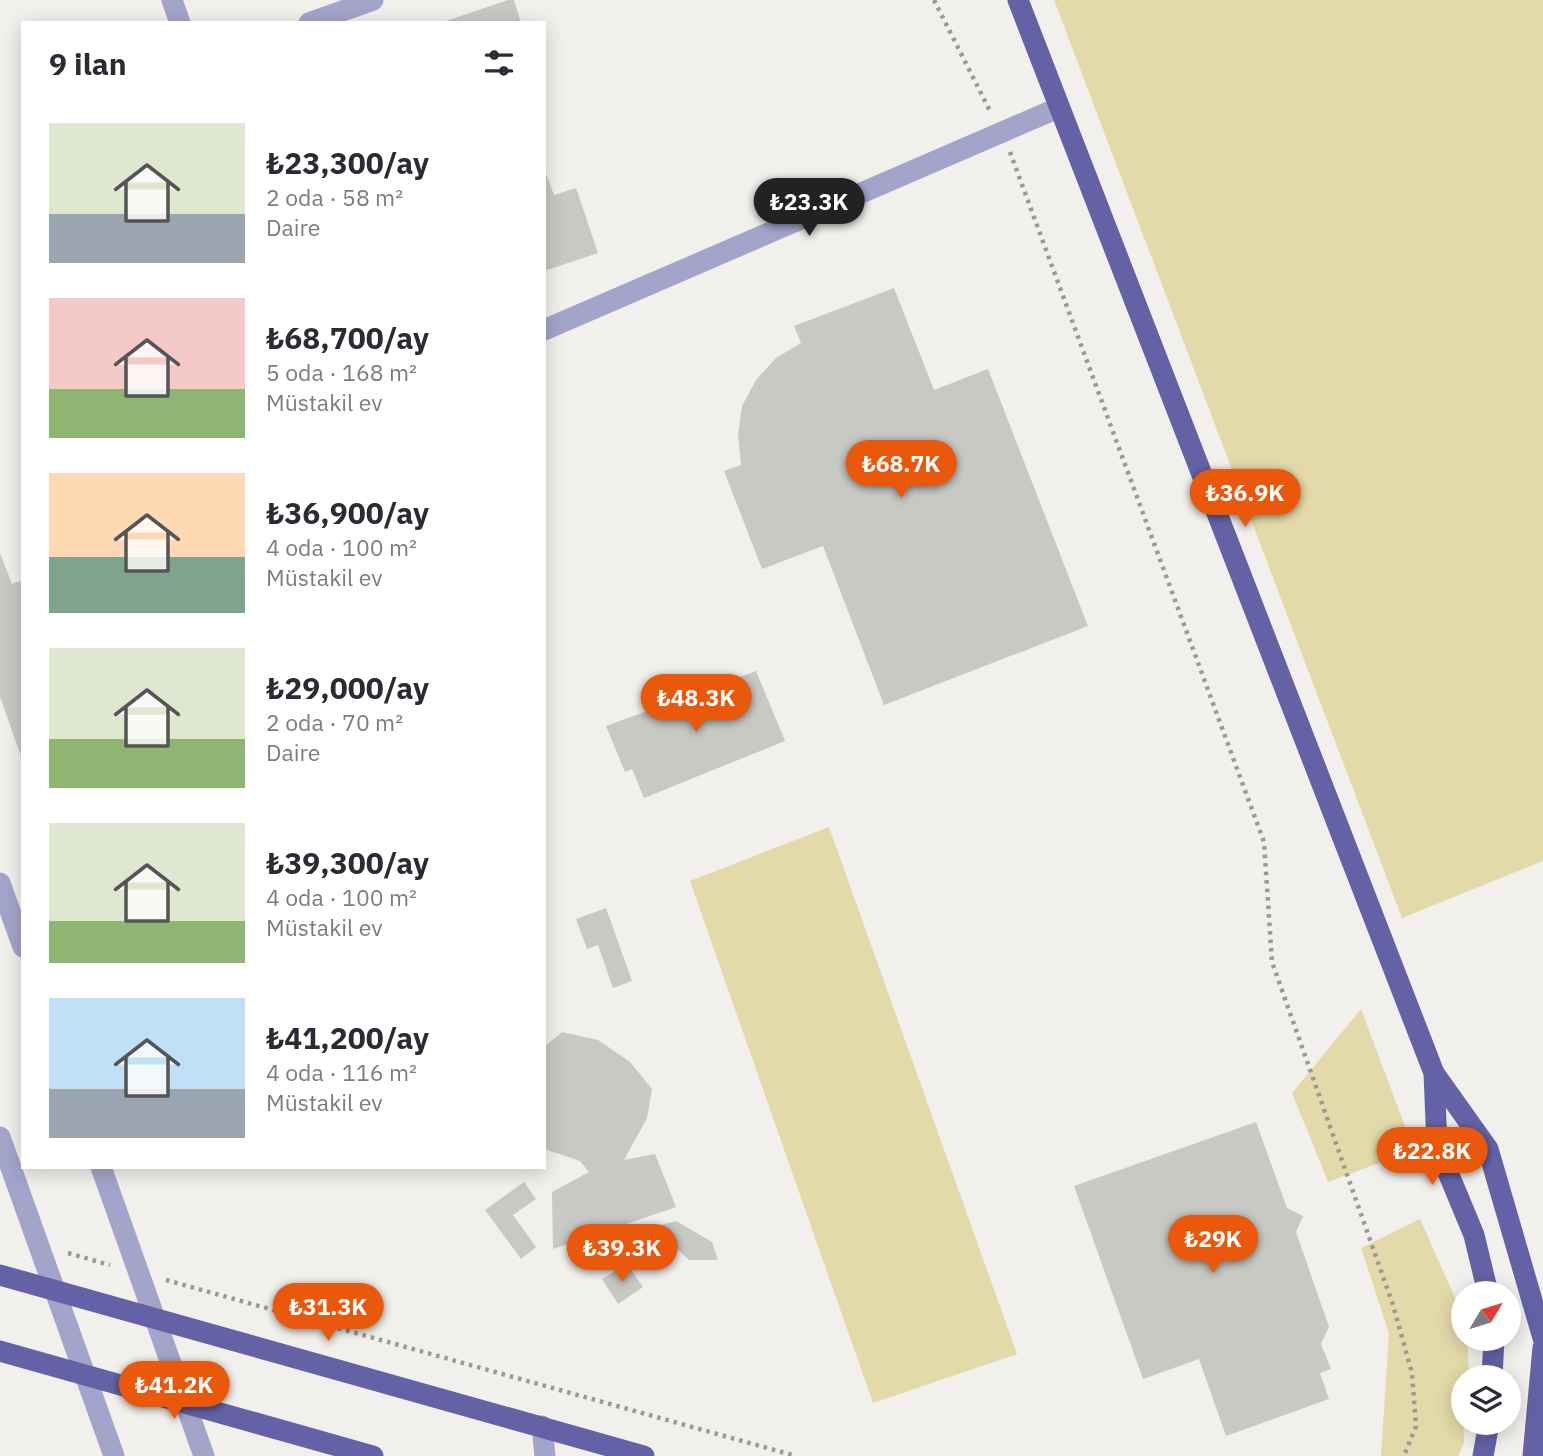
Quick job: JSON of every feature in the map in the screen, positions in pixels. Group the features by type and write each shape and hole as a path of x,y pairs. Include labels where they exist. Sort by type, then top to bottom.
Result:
{"main road":[{"path":"1018,0 1434,1073 1488,1149 1543,1338"},
{"path":"1434,1073 1437,1146 1474,1235 1485,1281"},
{"path":"0,1275 154,1316 644,1456"},
{"path":"1533,1456 1543,1347"},
{"path":"0,1351 373,1456"},
{"path":"1483,1456 1487,1435"}],"street":[{"path":"172,0 179,21"},
{"path":"315,21 373,0"},
{"path":"546,329 1058,107"},
{"path":"0,883 21,941"},
{"path":"0,1137 114,1456"},
{"path":"102,1169 204,1456"},
{"path":"542,1426 545,1456"}],"path":[{"path":"934,0 1000,132 1023,187 1264,842 1272,962 1393,1305 1412,1373 1416,1426 1404,1456"},
{"path":"39,1245 796,1456"}],"shaded area":[{"path":"1054,0 1543,0 1543,861 1402,918"},
{"path":"829,827 1017,1354 873,1403 690,881"},
{"path":"1361,1009 1414,1150 1328,1182 1292,1093"},
{"path":"1420,1219 1451,1289 1451,1351 1468,1351 1468,1365 1451,1365 1451,1435 1464,1435 1464,1443 1458,1456 1381,1456 1389,1333 1361,1248"}],"building":[{"path":"514,0 520,21 446,21"},
{"path":"546,173 554,195 576,188 598,253 546,270"},
{"path":"894,288 934,390 988,369 1088,626 884,705 823,546 762,569 724,471 741,465 738,435 742,406 756,380 776,358 801,343 794,326"},
{"path":"0,553 12,584 21,581 21,756 0,697"},
{"path":"756,671 785,741 644,798 632,769 625,772 606,726"},
{"path":"606,908 632,981 613,988 598,945 587,949 576,919"},
{"path":"562,1032 598,1040 630,1062 652,1089 647,1118 624,1160 655,1154 676,1207 553,1249 552,1192 589,1172 580,1161 546,1150 546,1045"},
{"path":"1256,1122 1287,1208 1303,1216 1296,1232 1329,1327 1321,1344 1331,1369 1320,1373 1329,1399 1226,1436 1199,1359 1143,1379 1074,1186"},
{"path":"524,1182 536,1199 513,1215 536,1247 521,1259 485,1210"},
{"path":"676,1221 712,1242 718,1260 689,1260 654,1227"},
{"path":"627,1264 643,1287 618,1304 602,1279"}]}
